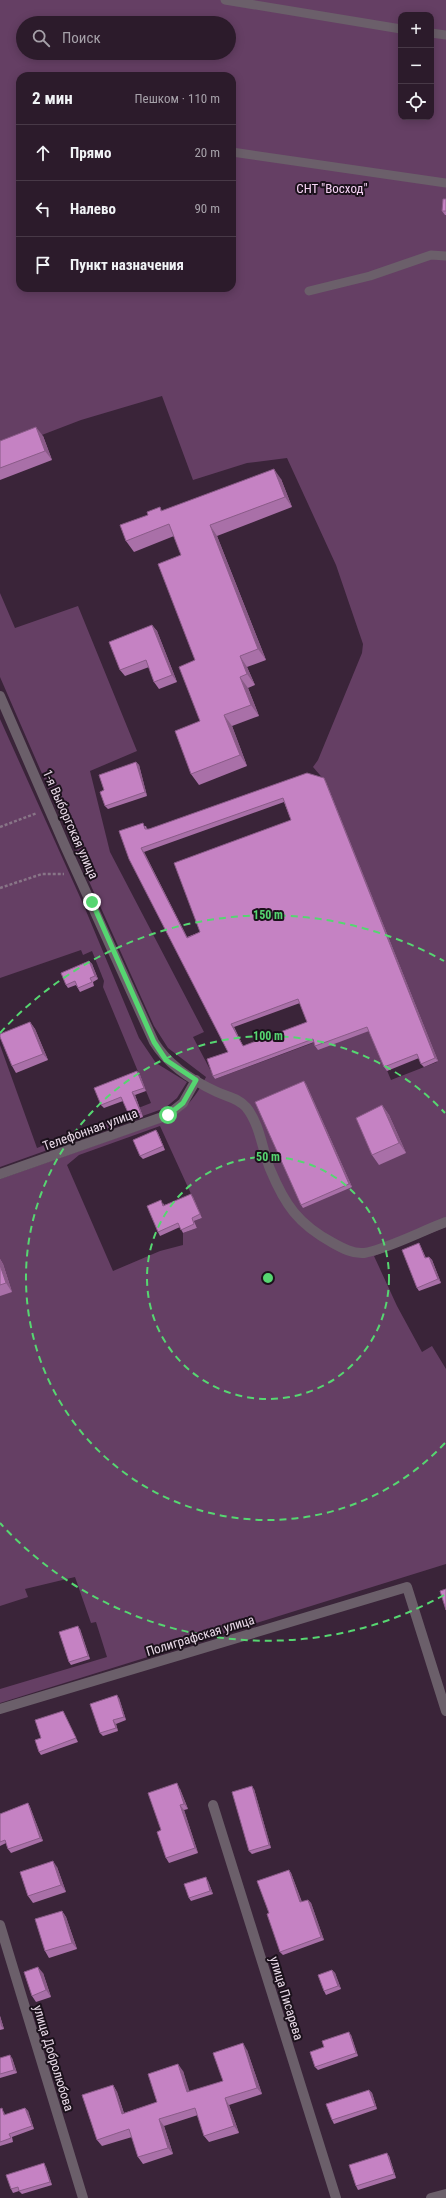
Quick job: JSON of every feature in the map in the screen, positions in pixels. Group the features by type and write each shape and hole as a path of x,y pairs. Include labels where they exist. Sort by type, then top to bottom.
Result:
{"street":[{"name":"1-я Выборгская улица","path":"0,696 50,808 76,871 154,1042 166,1060 196,1080 218,1092 235,1098 246,1106 254,1120 277,1185 298,1218 318,1235 343,1249 363,1253 446,1222"},
{"name":"Телефонная улица","path":"0,1174 168,1115 183,1103 196,1080"},
{"name":"Полиграфская улица","path":"0,1709 407,1587 446,1711"},
{"name":"улица Писарева","path":"213,1805 336,2198"},
{"name":"улица Добролюбова","path":"0,1925 82,2198"},
{"path":"431,2198 446,2194"}],"lane":[{"path":"225,0 398,29"},
{"path":"434,33 446,35"},
{"path":"236,153 446,183"},
{"path":"309,291 370,276 431,255 446,256"}],"path":[{"path":"0,828 50,808"},
{"path":"0,888 42,874 65,874 76,871"}],"green space":[{"name":"СНТ \"Восход\"","path":"0,0 446,0 446,1227 374,1256 397,1306 422,1352 432,1346 446,1369 446,1564 0,1703 0,1689 107,1657 96,1622 91,1623 75,1577 25,1589 28,1597 0,1606 0,1179 167,1120 190,1102 206,1077 168,1048 154,1026 0,677 0,593 15,628 78,606 137,751 90,771 110,852 204,1032 193,1037 215,1079 315,1042 318,1049 370,1030 391,1080 437,1062 326,782 313,767 318,760 362,653 363,644 336,565 287,458 247,463 193,480 162,396 81,420 0,451","holes":["160,1126 202,1218 194,1221 197,1228 183,1233 183,1245 160,1251 113,1271 67,1165 79,1155"]},
{"path":"0,719 84,906 139,1038 156,1063 187,1082 177,1098 165,1108 0,1167 0,1045 37,1148 151,1103 103,987 104,981 92,951 83,955 81,950 0,978"}],"building":[{"path":"443,199 446,199 446,211 442,211"},
{"path":"36,427 45,451 0,468 0,441"},
{"path":"274,469 285,497 210,525 258,649 240,656 247,674 240,677 251,705 224,715 240,755 191,774 175,731 200,721 179,667 195,660 158,564 181,555 169,524 126,541 120,525 148,515 147,512 160,507 161,511"},
{"path":"152,625 172,675 154,682 146,660 120,670 109,642"},
{"path":"136,762 145,792 105,806 100,792 104,790 99,775"},
{"path":"307,773 324,778 435,1058 421,1064 417,1054 384,1067 367,1027 315,1046 313,1039 213,1076 207,1059 228,1052 129,859 119,831 143,823 145,829 149,829","holes":["283,798 291,820 174,863 200,932 187,938 141,848","298,999 307,1022 243,1046 231,1024"]},
{"path":"89,961 95,976 90,978 92,982 78,988 75,981 66,985 61,973"},
{"path":"30,1022 43,1054 12,1066 0,1034"},
{"path":"137,1071 144,1088 132,1092 141,1113 130,1117 121,1097 101,1105 94,1088"},
{"path":"304,1081 349,1184 301,1205 255,1102"},
{"path":"382,1105 399,1143 372,1155 356,1118"},
{"path":"156,1130 163,1146 140,1156 133,1140"},
{"path":"191,1194 200,1214 192,1218 194,1224 181,1230 178,1223 158,1232 147,1206 161,1200 163,1206"},
{"path":"419,1243 425,1258 429,1257 438,1279 417,1288 402,1250"},
{"path":"0,1265 6,1283 0,1285"},
{"path":"446,1589 446,1610 440,1591"},
{"path":"78,1626 88,1656 69,1662 59,1632"},
{"path":"117,1695 124,1717 113,1720 116,1728 100,1733 90,1704"},
{"path":"63,1711 76,1738 39,1752 35,1740 41,1738 35,1720"},
{"path":"177,1783 184,1804 180,1805 195,1848 166,1858 157,1832 161,1830 148,1793"},
{"path":"252,1786 269,1845 249,1851 232,1792"},
{"path":"28,1803 40,1838 8,1849 5,1840 0,1842 0,1814"},
{"path":"53,1861 61,1885 28,1896 20,1872"},
{"path":"289,1870 300,1902 308,1900 321,1937 280,1952 267,1914 269,1913 257,1881"},
{"path":"206,1877 210,1891 189,1898 184,1884"},
{"path":"62,1911 72,1943 45,1951 35,1919"},
{"path":"38,1967 46,1990 32,1996 24,1972"},
{"path":"332,1970 338,1986 324,1991 318,1975"},
{"path":"349,2032 356,2053 315,2067 310,2052 324,2047 322,2041"},
{"path":"243,2043 257,2088 225,2098 234,2126 204,2136 195,2108 159,2119 168,2148 138,2157 129,2129 97,2140 82,2095 113,2085 122,2114 157,2102 148,2074 178,2064 187,2092 223,2081 213,2053"},
{"path":"10,2055 14,2070 0,2074 0,2058"},
{"path":"369,2090 375,2106 332,2120 326,2104"},
{"path":"2,2108 4,2115 25,2108 32,2126 9,2134 11,2138 0,2142 0,2109"},
{"path":"387,2153 394,2174 356,2186 349,2165"},
{"path":"44,2163 50,2182 19,2191 18,2187 11,2189 6,2175"}],"route":[{"path":"92,902 154,1042 166,1060 196,1080 190,1094 183,1103 168,1115"}]}
